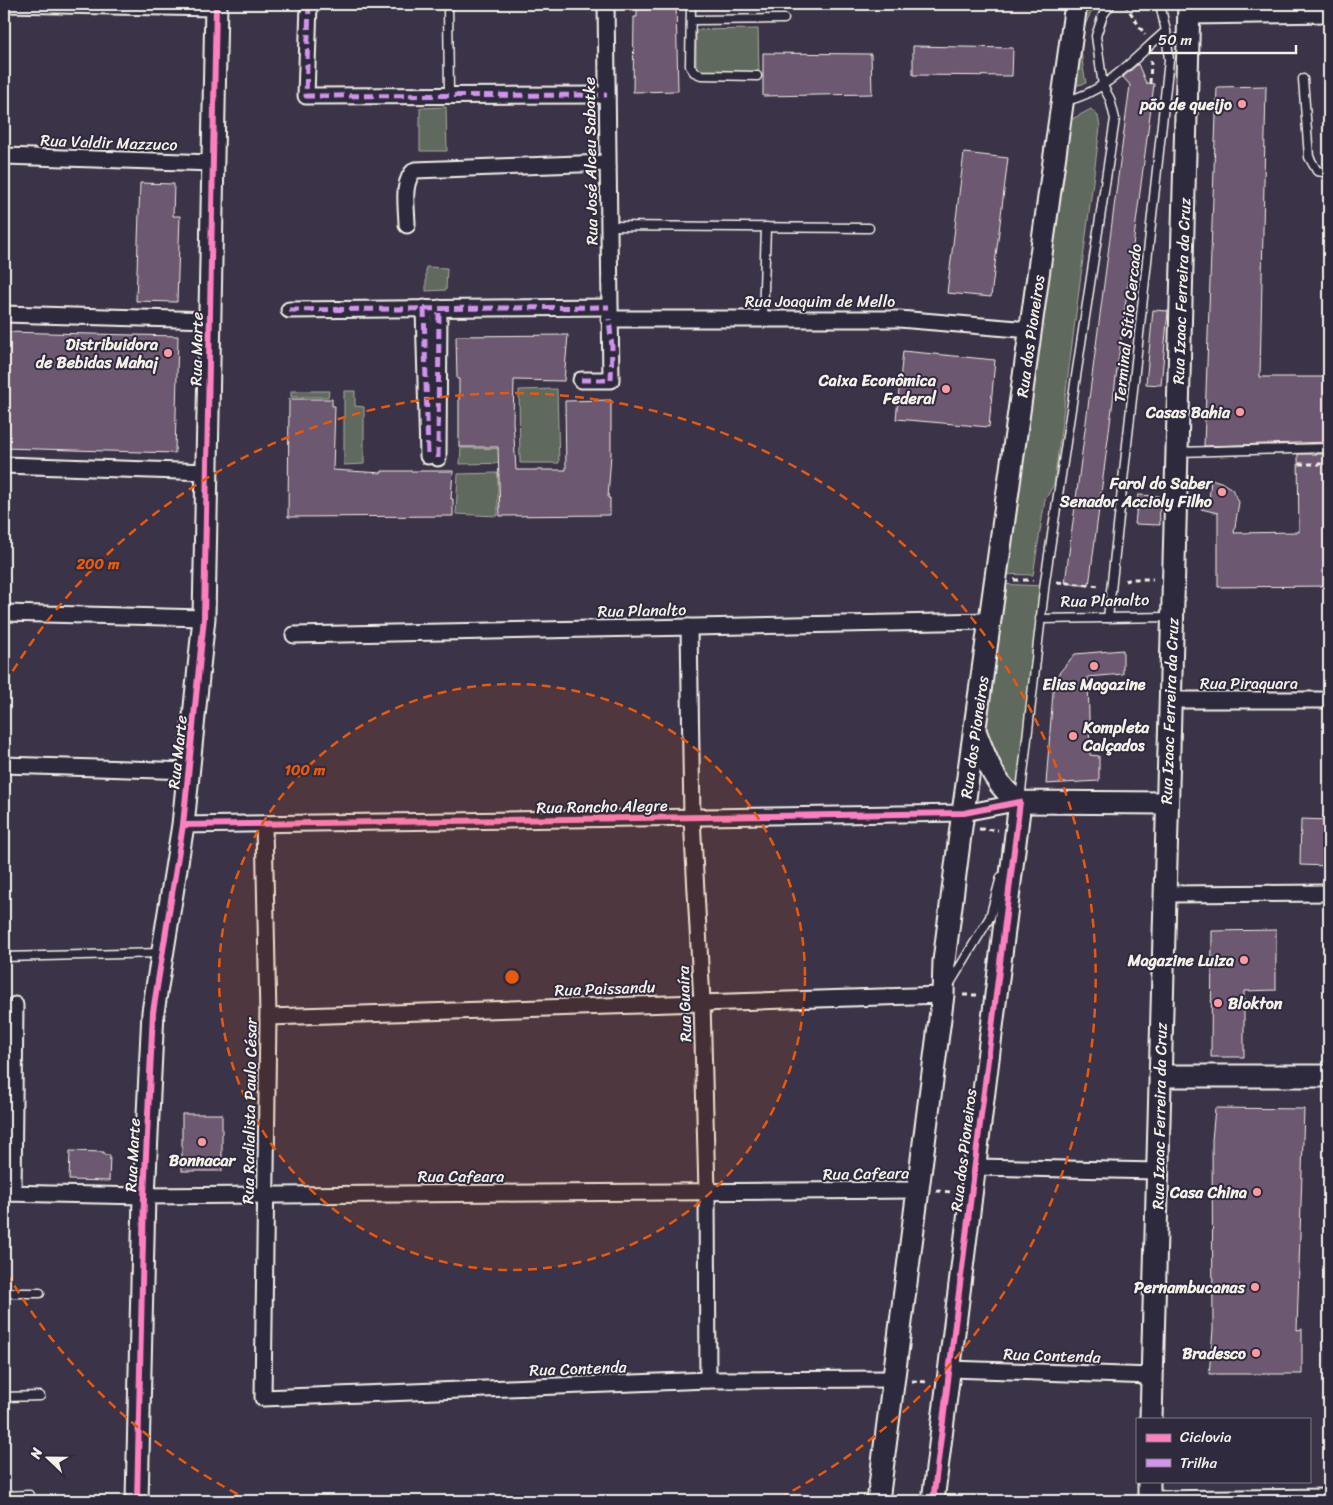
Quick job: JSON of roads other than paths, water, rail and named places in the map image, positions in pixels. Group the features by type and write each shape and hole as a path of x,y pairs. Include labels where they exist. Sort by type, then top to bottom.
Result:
{"street":[{"path":"4,4 216,6"},
{"path":"308,4 306,96 607,94"},
{"name":"Rua José Alceu Sabatke","path":"581,380 611,380 606,4"},
{"name":"Rua dos Pioneiros","path":"878,1501 943,995 944,960 962,820 1076,4"},
{"name":"Rua Marte","path":"137,1501 144,1196 153,1012 190,771 204,618 216,6"},
{"path":"1189,10 1329,14"},
{"name":"Rua Izaac Ferreira da Cruz","path":"1151,1418 1166,802 1189,10"},
{"name":"Rua Valdir Mazzuco","path":"4,156 213,163"},
{"path":"407,225 407,182 409,175 415,170 607,162"},
{"path":"424,308 433,457 439,308"},
{"name":"Rua Joaquim de Mello","path":"289,310 439,308 764,319 900,319 1031,330"},
{"path":"4,314 210,320"},
{"path":"4,465 208,472"},
{"path":"4,613 204,618"},
{"name":"Rua Planalto","path":"294,634 990,621"},
{"name":"Rua Guaíra","path":"689,627 692,818 702,1002 707,1192 708,1380"},
{"name":"Rua Piraquara","path":"1169,700 1329,700"},
{"path":"975,731 999,784 1009,796 1020,802"},
{"path":"4,765 190,771"},
{"name":"Rua dos Pioneiros","path":"933,1501 1020,802"},
{"name":"Rua Rancho Alegre","path":"183,825 692,818 962,820 1020,802 1166,802"},
{"name":"Rua Radialista Paulo César","path":"263,1398 268,1017 264,824"},
{"path":"1164,894 1329,893"},
{"name":"Rua Paissandu","path":"268,1017 943,995"},
{"path":"8,1193 16,1005"},
{"path":"1160,1076 1329,1076"},
{"path":"975,1166 1157,1171"},
{"name":"Rua Cafeara","path":"8,1193 144,1196 918,1190"},
{"name":"Rua Contenda","path":"949,1376 1152,1376"},
{"name":"Rua Contenda","path":"263,1398 708,1380 894,1379"},
{"path":"1149,1494 1329,1497"}],"lane":[{"path":"448,4 449,95"},
{"path":"691,4 690,66 694,72 701,75 757,76"},
{"path":"1040,619 1115,119 1110,99 1102,86 1096,36 1103,14 1111,4"},
{"name":"Terminal Sítio Cercado","path":"1108,618 1169,60 1166,31 1160,4"},
{"path":"691,20 784,19"},
{"path":"1062,102 1088,95 1102,86 1166,31"},
{"path":"1304,79 1310,157 1317,170 1329,172"},
{"path":"608,226 869,228"},
{"path":"764,319 766,227"},
{"path":"1176,452 1329,448"},
{"name":"Rua Planalto","path":"1040,619 1172,617"},
{"name":"Rua dos Pioneiros","path":"1020,802 1040,619"},
{"path":"943,995 990,917 1020,802"},
{"path":"4,957 163,952"},
{"path":"4,1293 40,1293"},
{"path":"4,1397 40,1396"},
{"path":"4,1496 29,1495"}],"place":[{"name":"pão de queijo","path":"1242,104"},
{"name":"Distribuidora de Bebidas Mahaj","path":"168,353"},
{"name":"Caixa Econômica Federal","path":"946,389"},
{"name":"Casas Bahia","path":"1240,412"},
{"name":"Farol do Saber Senador Accioly Filho","path":"1222,492"},
{"name":"Elias Magazine","path":"1094,666"},
{"name":"Kompleta Calçados","path":"1073,736"},
{"name":"Magazine Luiza","path":"1244,960"},
{"name":"Blokton","path":"1218,1003"},
{"name":"Bonnacar","path":"202,1142"},
{"name":"Casa China","path":"1257,1192"},
{"name":"Pernambucanas","path":"1255,1287"},
{"name":"Bradesco","path":"1256,1353"}]}
